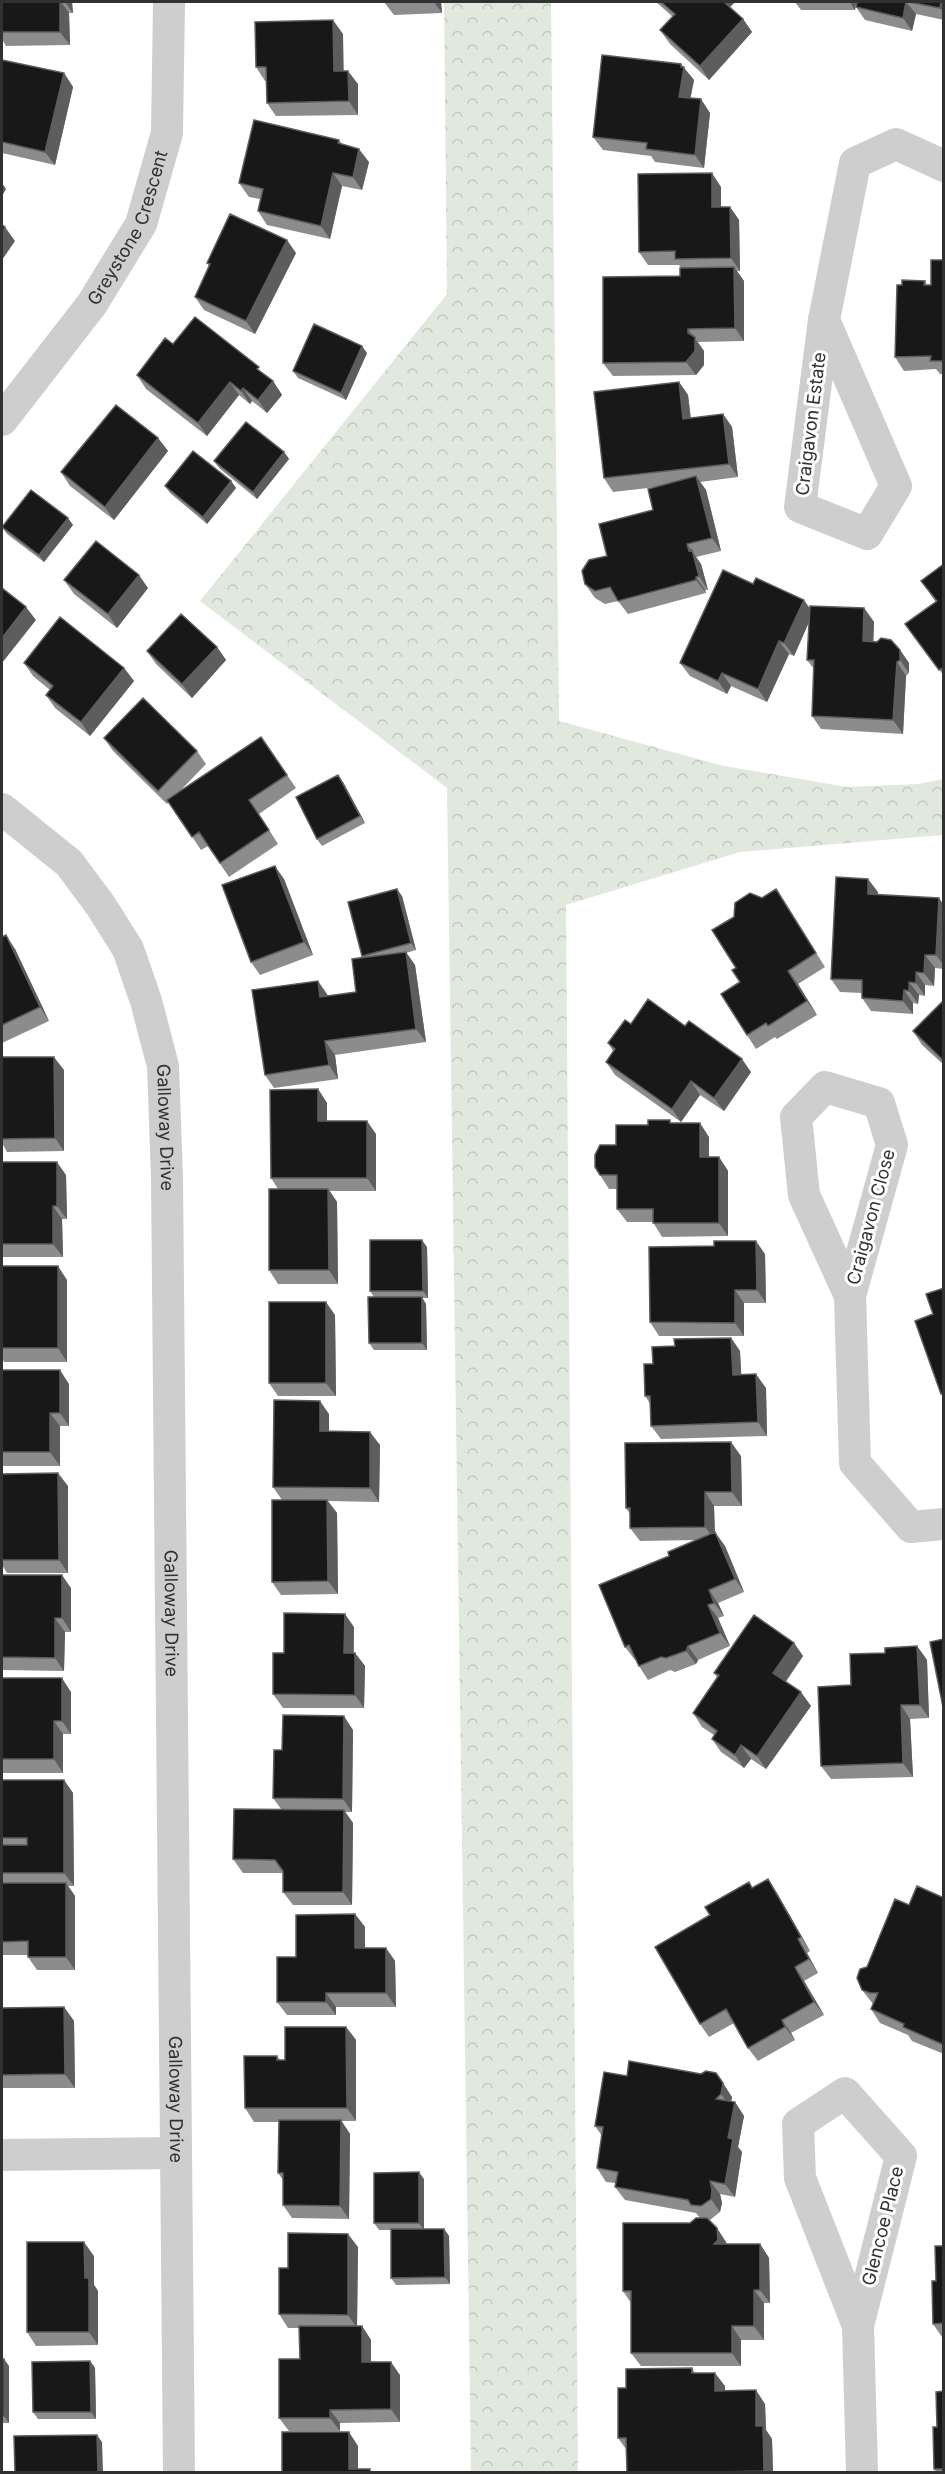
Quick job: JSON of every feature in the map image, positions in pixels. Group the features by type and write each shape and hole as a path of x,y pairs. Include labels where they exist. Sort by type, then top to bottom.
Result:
{"street":[{"name":"Greystone Crescent","path":"2,420 92,304 141,224 167,134 169,2"},
{"name":"Craigavon Estate","path":"824,320 896,486 867,534 800,507 824,320 855,164 896,144 944,166"},
{"name":"Galloway Drive","path":"2,809 69,863 101,906 129,950 146,1001 163,1066 167,1213 179,2472"},
{"name":"Craigavon Close","path":"849,1296 804,1195 796,1117 825,1087 879,1103 892,1145 849,1296 855,1463 911,1527 944,1524"},
{"name":"Glencoe Place","path":"858,2326 800,2178 798,2124 845,2092 901,2157 858,2326 862,2472"},
{"path":"2,2155 176,2153"}],"green space":[{"path":"444,2 551,2 559,721 724,766 847,787 919,784 943,779 943,835 740,852 566,905 578,2472 471,2472 447,788 200,601 447,294"}],"building":[{"path":"2,2 60,2 60,32 2,32"},
{"path":"661,2 724,2 743,19 700,66 660,30 675,14"},
{"path":"857,2 906,2 903,18 856,7"},
{"path":"909,2 941,2 940,8"},
{"path":"333,20 334,71 348,71 349,101 267,103 266,67 256,67 255,22"},
{"path":"602,55 681,64 681,67 684,67 679,97 701,99 695,155 646,149 647,143 593,137"},
{"path":"2,60 64,73 45,152 2,142"},
{"path":"254,120 339,140 338,143 359,149 353,177 333,173 321,226 258,211 263,189 239,183"},
{"path":"712,173 712,207 730,207 731,258 675,259 675,251 639,252 638,174"},
{"path":"230,214 287,240 246,321 195,297 210,264 207,263"},
{"path":"931,260 944,260 944,361 930,361 931,356 895,357 897,285 902,285 902,280 925,281 924,285 931,285"},
{"path":"734,267 735,328 688,329 688,333 695,337 695,351 686,362 603,363 603,277 680,276 680,268"},
{"path":"195,317 259,367 257,369 273,381 258,400 243,388 241,391 230,382 198,423 137,375 165,338 173,344"},
{"path":"314,324 362,346 341,393 293,371"},
{"path":"679,382 683,419 723,414 729,464 604,478 594,392"},
{"path":"116,405 158,438 105,507 61,472"},
{"path":"246,422 284,452 253,492 214,461"},
{"path":"193,451 231,481 203,517 165,486"},
{"path":"696,476 712,538 687,544 689,551 692,550 699,576 696,580 618,601 610,587 595,591 585,584 582,571 589,560 607,556 599,524 653,510 648,489"},
{"path":"31,490 68,518 39,555 2,527"},
{"path":"96,541 139,575 108,614 64,580"},
{"path":"944,564 944,667 939,670 905,624 937,601 921,581"},
{"path":"723,570 753,584 756,578 804,600 784,643 779,641 758,689 722,673 718,681 680,663"},
{"path":"2,588 26,607 2,638"},
{"path":"810,606 864,608 863,641 877,642 881,638 891,640 900,650 893,720 812,716 814,660 807,660"},
{"path":"181,614 217,647 182,684 147,651"},
{"path":"60,617 124,668 81,722 46,695 53,686 24,663"},
{"path":"143,698 197,751 158,791 104,738"},
{"path":"261,737 287,775 249,800 269,830 220,863 199,832 192,837 167,800"},
{"path":"338,775 360,816 317,839 296,797"},
{"path":"275,866 304,942 251,962 222,885"},
{"path":"836,877 868,879 868,894 939,898 936,955 925,955 924,973 916,972 916,983 909,982 909,991 904,990 903,1001 862,998 862,980 831,979"},
{"path":"397,889 411,943 362,956 348,902"},
{"path":"776,889 816,953 788,971 807,1001 768,1026 766,1023 747,1035 721,994 740,982 732,970 736,968 712,930 734,917 735,903 750,893 762,898"},
{"path":"6,935 40,1007 2,1025 2,937"},
{"path":"406,952 416,1029 325,1041 329,1065 265,1075 252,990 318,981 320,997 356,992 352,959"},
{"path":"648,999 685,1026 689,1021 742,1059 714,1098 691,1081 672,1109 606,1062 615,1049 608,1043 625,1020 631,1024"},
{"path":"944,1000 944,1061 913,1031"},
{"path":"2,1057 54,1057 55,1138 2,1139"},
{"path":"318,1089 318,1121 367,1121 367,1178 271,1178 270,1090"},
{"path":"648,1120 700,1123 700,1157 719,1157 719,1223 653,1223 653,1209 617,1209 617,1175 600,1175 595,1167 595,1155 600,1145 616,1145 616,1125 648,1125"},
{"path":"2,1162 57,1162 57,1206 53,1206 53,1244 2,1244"},
{"path":"269,1189 328,1189 329,1270 269,1270"},
{"path":"370,1240 422,1240 423,1291 370,1291"},
{"path":"714,1241 756,1241 757,1290 735,1290 735,1323 650,1322 649,1247 714,1246"},
{"path":"2,1266 58,1266 58,1348 2,1348"},
{"path":"944,1288 944,1393 941,1394 915,1321 933,1314 926,1294"},
{"path":"368,1297 422,1297 422,1343 369,1343"},
{"path":"269,1302 326,1302 326,1383 269,1383"},
{"path":"731,1338 733,1375 756,1374 758,1422 651,1426 650,1396 645,1396 644,1364 653,1364 652,1347 675,1346 674,1339"},
{"path":"2,1370 60,1370 60,1413 50,1413 50,1452 2,1452"},
{"path":"274,1400 320,1401 320,1431 370,1432 370,1488 273,1487"},
{"path":"731,1442 732,1492 705,1492 705,1527 630,1528 630,1508 626,1508 625,1443"},
{"path":"58,1473 59,1560 2,1560 2,1474"},
{"path":"272,1500 327,1500 328,1581 272,1582"},
{"path":"715,1532 735,1579 709,1590 714,1603 708,1605 720,1633 688,1646 686,1651 666,1658 661,1657 639,1666 629,1645 625,1647 599,1585 669,1556 668,1552"},
{"path":"2,1575 62,1575 62,1618 55,1618 55,1658 2,1657"},
{"path":"284,1613 345,1614 344,1653 355,1653 355,1695 273,1694 273,1653 284,1653"},
{"path":"754,1615 794,1643 773,1673 801,1692 757,1756 741,1745 735,1755 712,1739 717,1731 693,1713 719,1675 714,1673"},
{"path":"944,1639 944,1712 930,1642"},
{"path":"917,1646 920,1705 901,1705 903,1763 821,1766 818,1687 851,1685 850,1654 885,1653 885,1648"},
{"path":"2,1678 62,1678 62,1721 54,1721 54,1759 2,1759"},
{"path":"283,1715 344,1716 343,1799 273,1798 274,1750 282,1750"},
{"path":"2,1780 64,1780 64,1873 2,1873 2,1845 27,1845 27,1838 2,1838"},
{"path":"234,1809 344,1810 343,1892 283,1892 283,1871 275,1860 233,1859"},
{"path":"768,1879 801,1937 798,1939 809,1959 795,1967 814,2002 782,2020 785,2027 748,2048 726,2009 700,2024 655,1947 710,1915 705,1907 749,1882 752,1888"},
{"path":"2,1883 66,1883 66,1957 28,1957 28,1941 2,1942"},
{"path":"917,1886 944,1898 944,2045 903,2027 904,2024 871,2009 878,1993 862,1990 857,1978 860,1969 867,1967 895,1899 909,1905"},
{"path":"355,1914 355,1948 386,1948 386,1993 326,1993 326,2002 277,2002 277,1957 296,1957 296,1915"},
{"path":"64,2007 65,2074 2,2075 2,2008"},
{"path":"285,2027 346,2027 347,2108 245,2108 244,2056 277,2056 277,2060 285,2060"},
{"path":"629,2061 701,2074 706,2071 716,2073 723,2083 721,2094 716,2099 735,2102 728,2138 733,2139 725,2184 710,2181 711,2199 701,2206 691,2205 688,2200 615,2187 618,2172 597,2168 603,2127 595,2126 604,2072 627,2076"},
{"path":"279,2120 341,2120 340,2206 283,2205 283,2173 278,2173"},
{"path":"419,2172 419,2223 374,2223 374,2173"},
{"path":"696,2218 707,2218 717,2228 718,2240 714,2244 760,2244 760,2290 754,2290 754,2326 732,2326 732,2353 631,2353 631,2291 623,2291 623,2223 690,2223"},
{"path":"391,2229 444,2229 445,2277 391,2278"},
{"path":"288,2233 348,2234 348,2315 279,2314 279,2268 288,2268"},
{"path":"27,2242 84,2242 85,2278 89,2278 89,2332 27,2332"},
{"path":"935,2246 944,2246 944,2323 933,2324 932,2281 936,2281"},
{"path":"299,2326 362,2326 362,2362 391,2362 391,2409 330,2410 330,2418 279,2418 279,2359 300,2359"},
{"path":"2,2359 4,2359 4,2416 2,2416"},
{"path":"90,2361 91,2412 33,2412 32,2362"},
{"path":"692,2368 692,2373 715,2373 715,2391 756,2390 756,2426 763,2426 764,2471 627,2472 626,2438 618,2438 618,2388 626,2388 626,2369"},
{"path":"944,2391 944,2469 934,2469 933,2427 937,2427 936,2392"},
{"path":"282,2432 349,2432 349,2469 370,2469 370,2472 282,2472"},
{"path":"97,2435 98,2472 15,2472 14,2436"}]}
